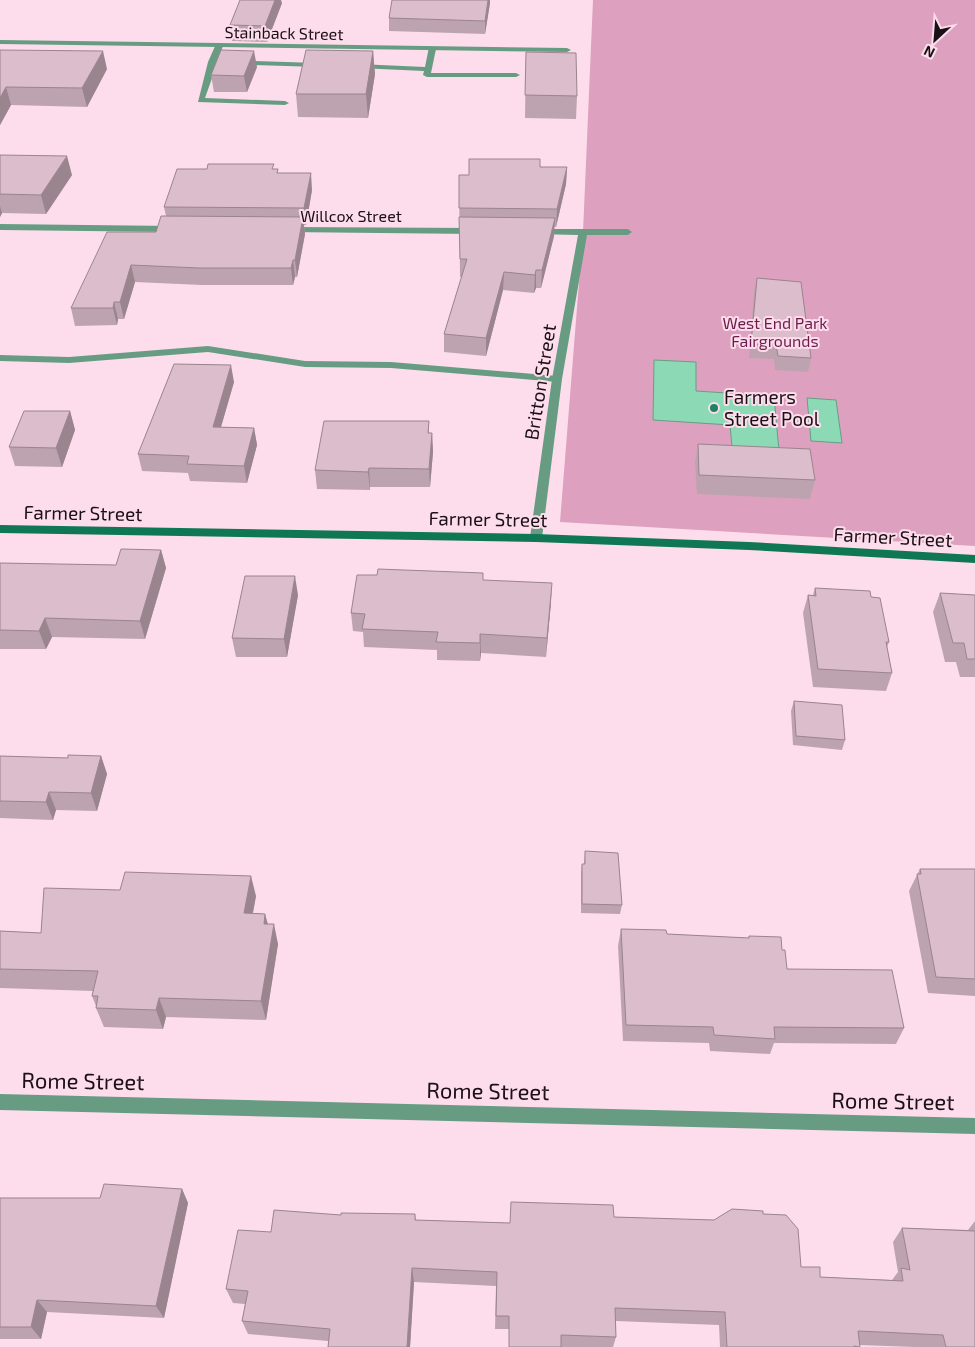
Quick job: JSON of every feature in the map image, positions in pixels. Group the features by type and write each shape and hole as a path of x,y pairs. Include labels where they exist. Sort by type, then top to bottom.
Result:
{"street":[{"name":"Stainback Street","path":"0,42 567,50"},
{"path":"219,46 212,62 201,100 285,103"},
{"path":"432,49 427,75 516,75"},
{"path":"212,62 322,65"},
{"path":"351,66 428,68"},
{"path":"0,227 179,230"},
{"name":"Willcox Street","path":"278,230 484,231"},
{"path":"533,232 628,232"},
{"name":"Britton Street","path":"536,538 557,379 583,232"},
{"path":"0,358 70,360 208,349 305,364 391,365 557,379"},
{"name":"Farmer Street","path":"0,529 536,538 749,546 975,559"},
{"name":"Rome Street","path":"0,1102 975,1126"}],"green space":[{"name":"West End Park Fairgrounds","path":"593,0 975,0 975,546 560,522 583,232"}],"shaded area":[{"name":"Farmers Street Pool","path":"654,360 696,362 696,391 774,396 779,451 732,447 730,425 653,420"},
{"path":"807,398 836,400 842,443 811,441"}],"building":[{"path":"240,0 275,0 265,26 230,25"},
{"path":"392,0 488,0 485,21 389,18"},
{"path":"0,50 103,51 82,88 6,87 0,98"},
{"path":"221,50 254,51 244,76 211,75"},
{"path":"306,50 373,51 366,94 296,94"},
{"path":"526,52 576,53 577,96 525,95"},
{"path":"0,155 67,156 41,195 0,194"},
{"path":"469,159 540,159 540,167 567,167 557,209 459,208 459,175 469,175"},
{"path":"208,164 274,164 272,169 278,169 277,173 311,173 304,208 164,207 177,169 207,169"},
{"path":"161,216 303,217 295,260 293,260 291,268 199,268 131,265 120,302 114,302 113,308 71,308 107,232 156,232"},
{"path":"459,217 555,218 542,270 536,270 535,275 504,272 486,338 444,334 467,259 460,259"},
{"path":"757,278 801,282 811,358 778,356 776,345 751,344"},
{"path":"174,364 231,365 213,427 254,428 244,466 187,464 189,456 138,454"},
{"path":"24,411 70,411 56,448 9,447"},
{"path":"324,421 429,421 428,433 432,433 429,469 369,468 368,472 315,470"},
{"path":"698,444 810,449 815,480 699,475"},
{"path":"121,549 161,550 140,621 45,618 39,631 0,630 0,563 116,565"},
{"path":"378,569 483,573 483,580 552,583 547,638 480,634 480,643 436,642 438,632 362,629 365,614 351,613 357,575 377,575"},
{"path":"245,576 295,576 284,639 232,638"},
{"path":"815,588 870,591 871,597 880,598 889,642 886,642 892,673 818,669 808,595 816,596"},
{"path":"940,593 975,595 975,659 967,659 964,643 953,643"},
{"path":"794,701 842,705 845,740 796,736"},
{"path":"68,755 101,756 91,793 49,792 46,802 0,801 0,756 68,758"},
{"path":"585,851 618,853 622,905 582,904 582,864 585,864"},
{"path":"920,869 975,869 975,979 936,977 917,874 921,874"},
{"path":"125,872 251,876 244,913 265,914 264,924 274,924 261,1001 159,998 156,1010 96,1008 98,996 92,996 98,971 0,969 0,931 41,933 44,888 120,890"},
{"path":"621,929 666,930 667,934 749,938 749,936 781,937 782,950 785,950 787,969 892,970 904,1028 774,1027 775,1039 714,1035 713,1027 626,1025"},
{"path":"104,1184 182,1189 156,1306 37,1300 31,1327 0,1327 0,1198 100,1198"},
{"path":"511,1202 613,1205 614,1217 714,1220 732,1209 763,1211 763,1214 786,1215 798,1229 801,1267 820,1267 820,1277 903,1281 901,1268 910,1270 902,1228 975,1231 975,1347 946,1347 943,1335 858,1331 860,1347 727,1347 725,1312 615,1308 616,1337 561,1335 561,1347 509,1347 509,1316 496,1316 497,1272 412,1268 407,1347 328,1347 330,1329 242,1321 248,1291 226,1289 238,1230 271,1232 274,1210 341,1215 341,1213 415,1214 415,1220 510,1223"}],"place":[{"name":"Farmers Street Pool","path":"714,408"}]}
